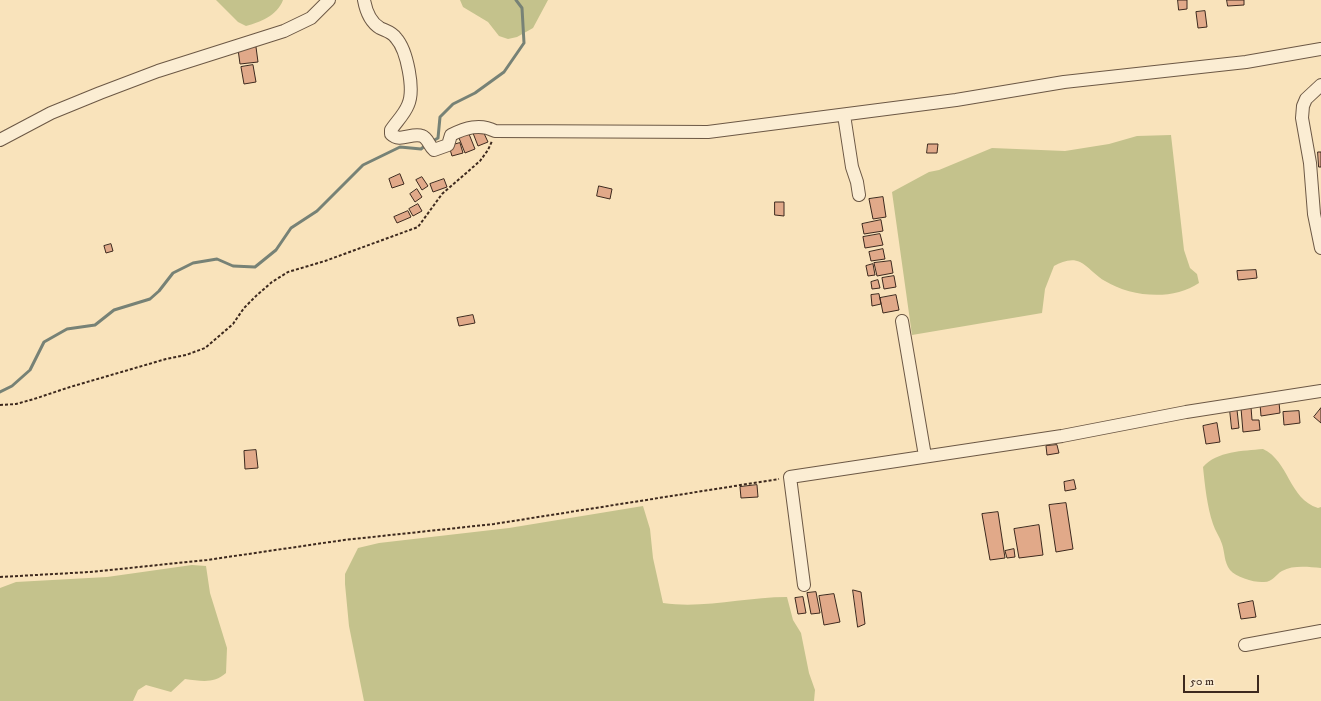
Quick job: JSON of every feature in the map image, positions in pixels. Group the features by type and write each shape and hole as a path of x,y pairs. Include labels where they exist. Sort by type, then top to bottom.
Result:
{"street":[{"path":"0,140 51,113 107,90 158,71 284,31 311,18 329,0"},
{"path":"364,0 367,12 376,25 397,38 406,59 410,76 410,100 404,113 391,130 391,134 399,138 420,135 436,149 448,145 451,135 470,127 487,127 495,131 708,132 956,100 1064,82 1246,62 1321,49"},
{"path":"1321,85 1306,99 1303,106 1302,118 1310,163 1314,214 1321,248"},
{"path":"844,115 852,167 858,182 859,195"},
{"path":"902,321 925,456"},
{"path":"804,585 790,477 1062,436 1186,412 1321,391"},
{"path":"1245,645 1321,631"}],"path":[{"path":"0,405 16,404 34,400 70,387 166,359 186,355 205,348 233,324 244,308 257,295 272,282 288,272 325,261 418,227 442,194 480,161 488,150 495,131"},
{"path":"0,577 90,572 207,560 344,540 494,524 790,477"}],"shaded area":[{"path":"216,0 283,0 277,10 268,18 246,26 238,22"},
{"path":"460,0 548,0 533,28 517,37 508,39 499,36 488,22 463,7"},
{"path":"1171,135 1184,250 1190,268 1197,274 1199,283 1189,289 1177,293 1152,295 1127,291 1105,281 1080,262 1073,260 1067,261 1054,266 1045,289 1042,313 912,335 892,192 929,172 939,170 992,148 1065,151 1109,144 1137,136"},
{"path":"1263,449 1272,455 1278,462 1301,497 1308,503 1318,508 1321,507 1321,568 1301,567 1286,569 1267,582 1260,582 1241,577 1233,573 1228,567 1221,541 1211,517 1206,496 1203,467 1215,458 1223,455 1239,451"},
{"path":"643,506 650,529 653,558 663,603 694,605 787,597 793,620 801,633 809,673 815,690 814,701 364,701 349,626 345,584 345,574 358,548 379,543 509,528"},
{"path":"192,565 206,566 210,593 227,648 226,673 217,679 207,681 185,679 171,692 146,685 138,690 133,701 0,701 0,588 16,582 107,577"}],"building":[{"path":"1178,0 1187,0 1187,9 1179,10"},
{"path":"1227,0 1244,0 1244,5 1228,6"},
{"path":"1205,11 1207,27 1198,28 1196,12"},
{"path":"256,47 258,62 240,64 238,49"},
{"path":"253,65 256,82 244,84 241,67"},
{"path":"482,129 488,142 478,146 473,133"},
{"path":"469,134 475,149 465,153 459,138"},
{"path":"460,143 463,153 452,156 449,146"},
{"path":"928,144 938,144 937,153 927,153"},
{"path":"1318,152 1321,152 1321,167 1319,167"},
{"path":"400,174 404,184 392,188 389,179"},
{"path":"422,177 428,186 422,190 416,180"},
{"path":"444,179 447,187 433,192 430,184"},
{"path":"599,186 612,189 610,199 597,196"},
{"path":"417,189 422,197 415,202 410,194"},
{"path":"883,197 886,217 873,219 869,199"},
{"path":"775,202 784,202 784,216 775,215"},
{"path":"418,204 422,211 413,216 409,209"},
{"path":"408,211 411,217 397,223 394,217"},
{"path":"881,220 883,231 864,234 862,224"},
{"path":"880,234 883,245 865,248 863,237"},
{"path":"111,244 113,251 106,253 104,246"},
{"path":"883,249 885,259 871,261 869,252"},
{"path":"891,261 893,273 877,276 874,263"},
{"path":"873,264 875,275 868,276 866,266"},
{"path":"1256,270 1257,278 1238,280 1237,271"},
{"path":"894,276 896,287 884,289 882,278"},
{"path":"878,280 880,288 872,289 871,282"},
{"path":"879,294 881,304 872,306 871,295"},
{"path":"896,295 899,310 883,313 880,298"},
{"path":"473,315 475,323 459,326 457,318"},
{"path":"1279,402 1280,413 1261,416 1260,404"},
{"path":"1251,407 1252,420 1259,420 1260,430 1243,432 1241,408"},
{"path":"1321,408 1321,423 1314,417"},
{"path":"1230,410 1237,410 1239,428 1232,429"},
{"path":"1299,411 1300,423 1284,425 1283,412"},
{"path":"1217,423 1220,442 1206,444 1203,426"},
{"path":"1057,445 1059,453 1047,455 1046,446"},
{"path":"256,450 258,468 245,469 244,451"},
{"path":"1074,480 1076,489 1065,491 1064,482"},
{"path":"757,485 758,497 741,498 740,487"},
{"path":"1066,503 1073,549 1056,552 1049,505"},
{"path":"998,512 1005,558 990,560 982,514"},
{"path":"1039,525 1043,555 1019,558 1014,529"},
{"path":"1014,549 1015,557 1007,558 1005,551"},
{"path":"853,590 861,592 865,624 858,627"},
{"path":"816,592 820,613 811,614 807,593"},
{"path":"834,594 840,622 824,625 819,596"},
{"path":"803,597 806,613 798,614 795,598"},
{"path":"1253,601 1256,617 1241,619 1238,604"}],"waterway":[{"path":"431,142 438,138 440,117 453,104 475,93 504,72 524,43 522,8 516,0"},
{"path":"0,392 12,386 30,370 44,342 67,329 95,325 114,310 150,299 159,291 173,273 193,263 217,259 233,266 255,267 276,250 291,228 317,211 363,165 400,147 421,149 426,145"}]}
